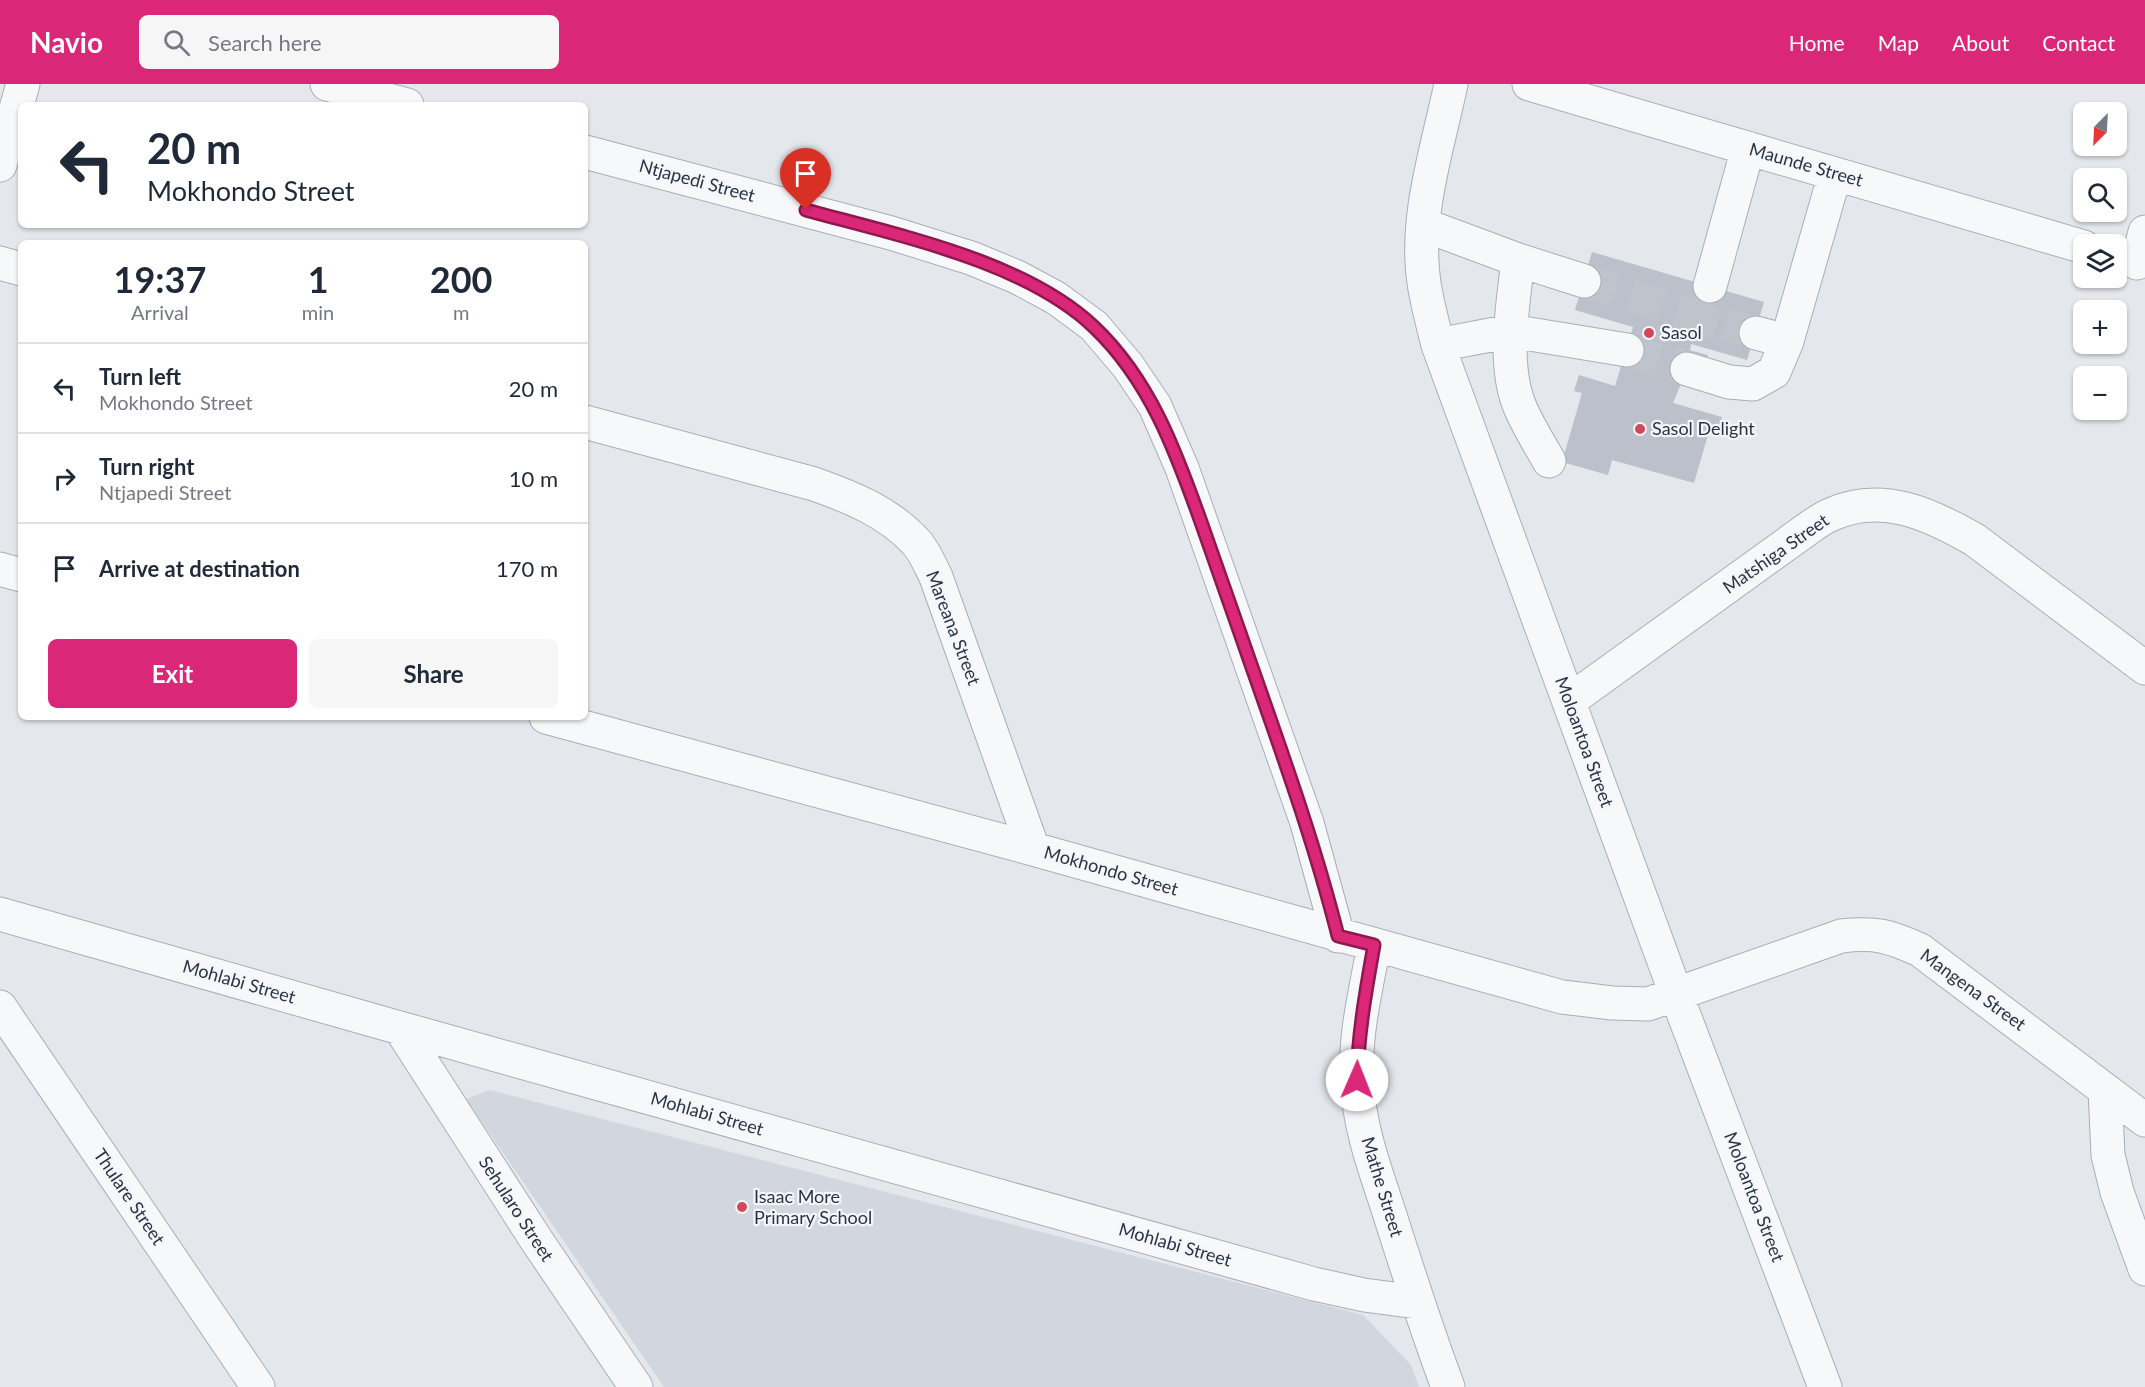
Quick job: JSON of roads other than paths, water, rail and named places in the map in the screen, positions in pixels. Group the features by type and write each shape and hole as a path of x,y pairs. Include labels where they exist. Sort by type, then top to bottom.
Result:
{"street":[{"path":"0,165 23,84"},
{"path":"327,84 396,102"},
{"name":"Moloantoa Street","path":"1451,84 1428,192 1422,239 1424,282 1438,345 1676,994 1825,1387"},
{"name":"Maunde Street","path":"1529,84 2073,244"},
{"path":"1710,286 1748,148"},
{"name":"Ntjapedi Street","path":"588,153 870,227 971,258 1017,277 1056,298 1094,326 1128,366 1155,406 1182,468 1307,823 1338,936"},
{"path":"1687,369 1729,381 1753,384 1774,372 1787,341 1835,174"},
{"path":"1424,225 1518,260 1584,281"},
{"path":"1518,260 1510,331 1513,381 1520,408 1549,461"},
{"path":"0,264 18,268"},
{"path":"1438,345 1510,331 1627,351"},
{"path":"1756,333 1787,341"},
{"name":"Mareana Street","path":"588,423 814,484 851,497 891,519 916,542 936,577 1033,849"},
{"name":"Matshiga Street","path":"1569,701 1829,515 1855,506 1882,504 1913,509 1945,522 1975,540 2145,668"},
{"path":"0,569 18,574"},
{"name":"Mokhondo Street","path":"557,720 1033,849 1562,997 1648,1005 1676,994"},
{"name":"Mohlabi Street","path":"0,914 1314,1284 1364,1295 1417,1302"},
{"name":"Mangena Street","path":"1676,994 1841,936 1865,933 1893,938 1920,950 2145,1120"},
{"name":"Mathe Street","path":"1374,945 1357,1047 1360,1110 1367,1143 1417,1302 1448,1387"},
{"name":"Thulare Street","path":"0,1007 258,1387"},
{"name":"Sehularo Street","path":"400,1028 537,1241 636,1387"},
{"path":"2105,1090 2108,1155 2117,1192 2145,1269"}],"tunnel":[{"path":"1584,281 1756,333"},
{"path":"1627,350 1687,369 1707,297"}],"place":[{"name":"Sasol","path":"1649,333"},
{"name":"Sasol Delight","path":"1640,429"},
{"name":"Isaac More Primary School","path":"742,1207"}]}
